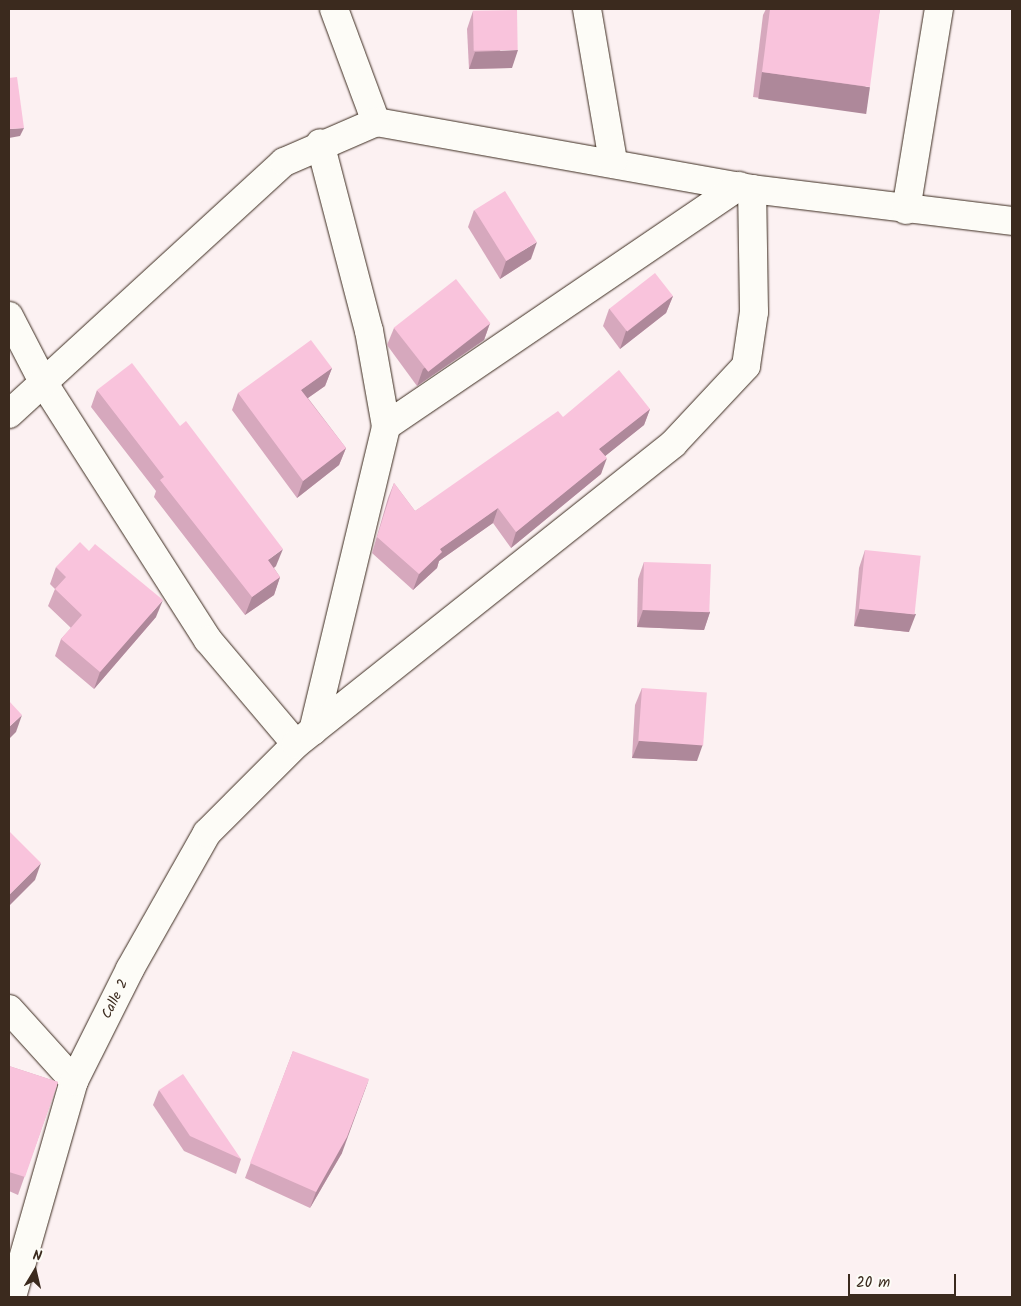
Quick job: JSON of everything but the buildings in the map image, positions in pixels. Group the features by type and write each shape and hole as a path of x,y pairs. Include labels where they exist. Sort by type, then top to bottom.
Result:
{"street":[{"path":"334,9 376,122"},
{"path":"587,9 613,161"},
{"path":"906,210 939,9"},
{"path":"9,414 284,162 320,143 376,122 613,161 745,187 906,210 1012,221"},
{"path":"305,737 386,426 369,331 320,143"},
{"path":"386,426 745,187"},
{"name":"Calle 2","path":"12,1297 74,1082 130,969 208,832 305,737 673,444 746,366 754,312 745,187"},
{"path":"9,316 43,382 208,640 305,737"},
{"path":"9,1009 74,1082"}]}
